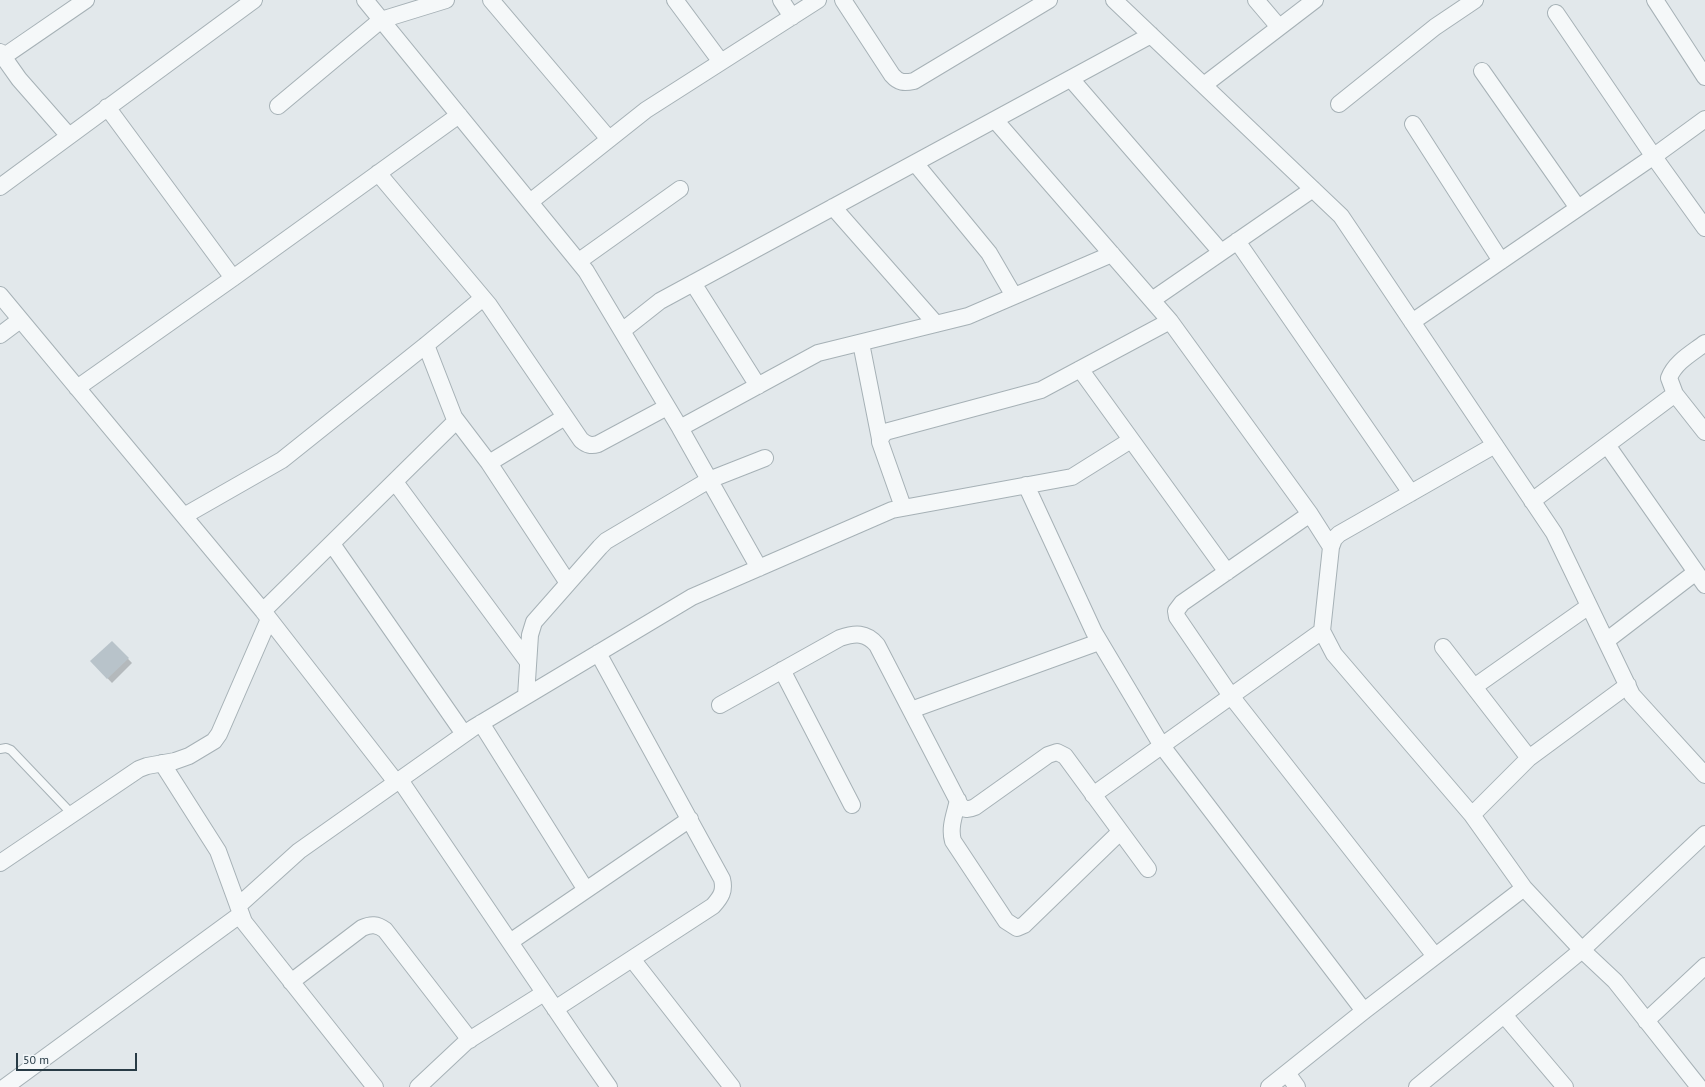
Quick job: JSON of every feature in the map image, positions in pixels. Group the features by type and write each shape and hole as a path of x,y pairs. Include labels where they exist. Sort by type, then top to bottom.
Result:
{"street":[{"path":"69,136 19,79 2,54 86,0"},
{"path":"0,187 254,0"},
{"path":"365,0 586,271 680,428 759,568"},
{"path":"278,106 381,20 446,0"},
{"path":"491,0 609,140"},
{"path":"675,0 721,62"},
{"path":"781,0 792,17"},
{"path":"530,202 646,110 818,0"},
{"path":"843,0 892,75 898,81 905,83 914,81 1049,0"},
{"path":"1256,0 1279,27"},
{"path":"1204,84 1315,0"},
{"path":"1339,104 1435,27 1475,0"},
{"path":"1655,0 1705,77"},
{"path":"1116,1 1341,216 1554,533 1632,694 1704,771"},
{"path":"1556,13 1654,157 1705,228"},
{"path":"622,331 660,301 1151,35"},
{"path":"1482,71 1578,208"},
{"path":"1071,79 1221,252"},
{"path":"107,107 233,278"},
{"path":"77,388 233,278 459,115"},
{"path":"1412,322 1654,157 1705,119"},
{"path":"994,120 1170,321 1310,514 1331,547"},
{"path":"1413,124 1501,261"},
{"path":"915,163 989,253 1014,296"},
{"path":"378,173 483,298 581,440 586,445 592,446 598,444 667,407"},
{"path":"579,261 680,189"},
{"path":"1152,300 1313,189"},
{"path":"833,208 936,324"},
{"path":"1237,241 1412,493"},
{"path":"680,428 818,353 968,316 1112,254"},
{"path":"693,283 758,386"},
{"path":"0,295 266,615 398,781 609,1087"},
{"path":"184,516 282,460 483,298"},
{"path":"0,335 20,320"},
{"path":"880,438 886,432 1041,390 1170,321"},
{"path":"861,342 880,438 903,507"},
{"path":"1705,343 1672,370 1669,378 1675,394 1705,432"},
{"path":"426,345 456,421 489,463 568,583"},
{"path":"1080,369 1226,572"},
{"path":"1532,501 1675,394"},
{"path":"489,463 565,417"},
{"path":"0,862 139,769 175,761 189,756 217,738 266,615 332,544 456,421"},
{"path":"5,1087 239,910 299,851 481,723 692,597 892,510 1063,479 1079,474 1131,440"},
{"path":"1495,444 1339,534 1334,539 1331,547 1322,630 1334,654 1472,815 1524,888 1582,950 1615,981 1699,1087"},
{"path":"1606,641 1701,578 1607,445"},
{"path":"526,696 530,635 534,622 606,541 709,480 765,458"},
{"path":"395,482 528,662"},
{"path":"1026,485 1099,642 1162,746 1364,1010"},
{"path":"1310,514 1182,604 1176,611 1177,617 1231,696 1435,956"},
{"path":"332,544 464,734"},
{"path":"1474,687 1589,606"},
{"path":"1093,795 1322,630"},
{"path":"720,705 840,638 854,633 864,635 872,639 877,645 964,809 969,810 975,807 1048,755 1057,752 1065,756 1148,869"},
{"path":"911,710 1099,642"},
{"path":"1443,647 1529,758"},
{"path":"555,1009 713,906 721,897 724,887 722,879 690,819 598,653"},
{"path":"782,670 852,805"},
{"path":"1472,815 1529,758 1628,685"},
{"path":"481,723 586,890"},
{"path":"162,763 218,851 239,910 250,931 375,1087"},
{"path":"958,800 951,834 953,841 1006,921 1017,928 1024,925 1120,832"},
{"path":"510,942 690,819"},
{"path":"1417,1087 1582,950 1705,834"},
{"path":"1269,1087 1364,1010 1524,888"},
{"path":"291,982 362,928 371,925 379,925 385,930 470,1040"},
{"path":"632,959 732,1087"},
{"path":"1646,1021 1705,966"},
{"path":"418,1087 460,1047 544,993"},
{"path":"1504,1015 1564,1087"},
{"path":"1287,1073 1297,1087"}],"lane":[{"path":"0,750 6,748 12,750 72,814"}],"building":[{"path":"112,641 129,658 107,679 90,661"}]}
